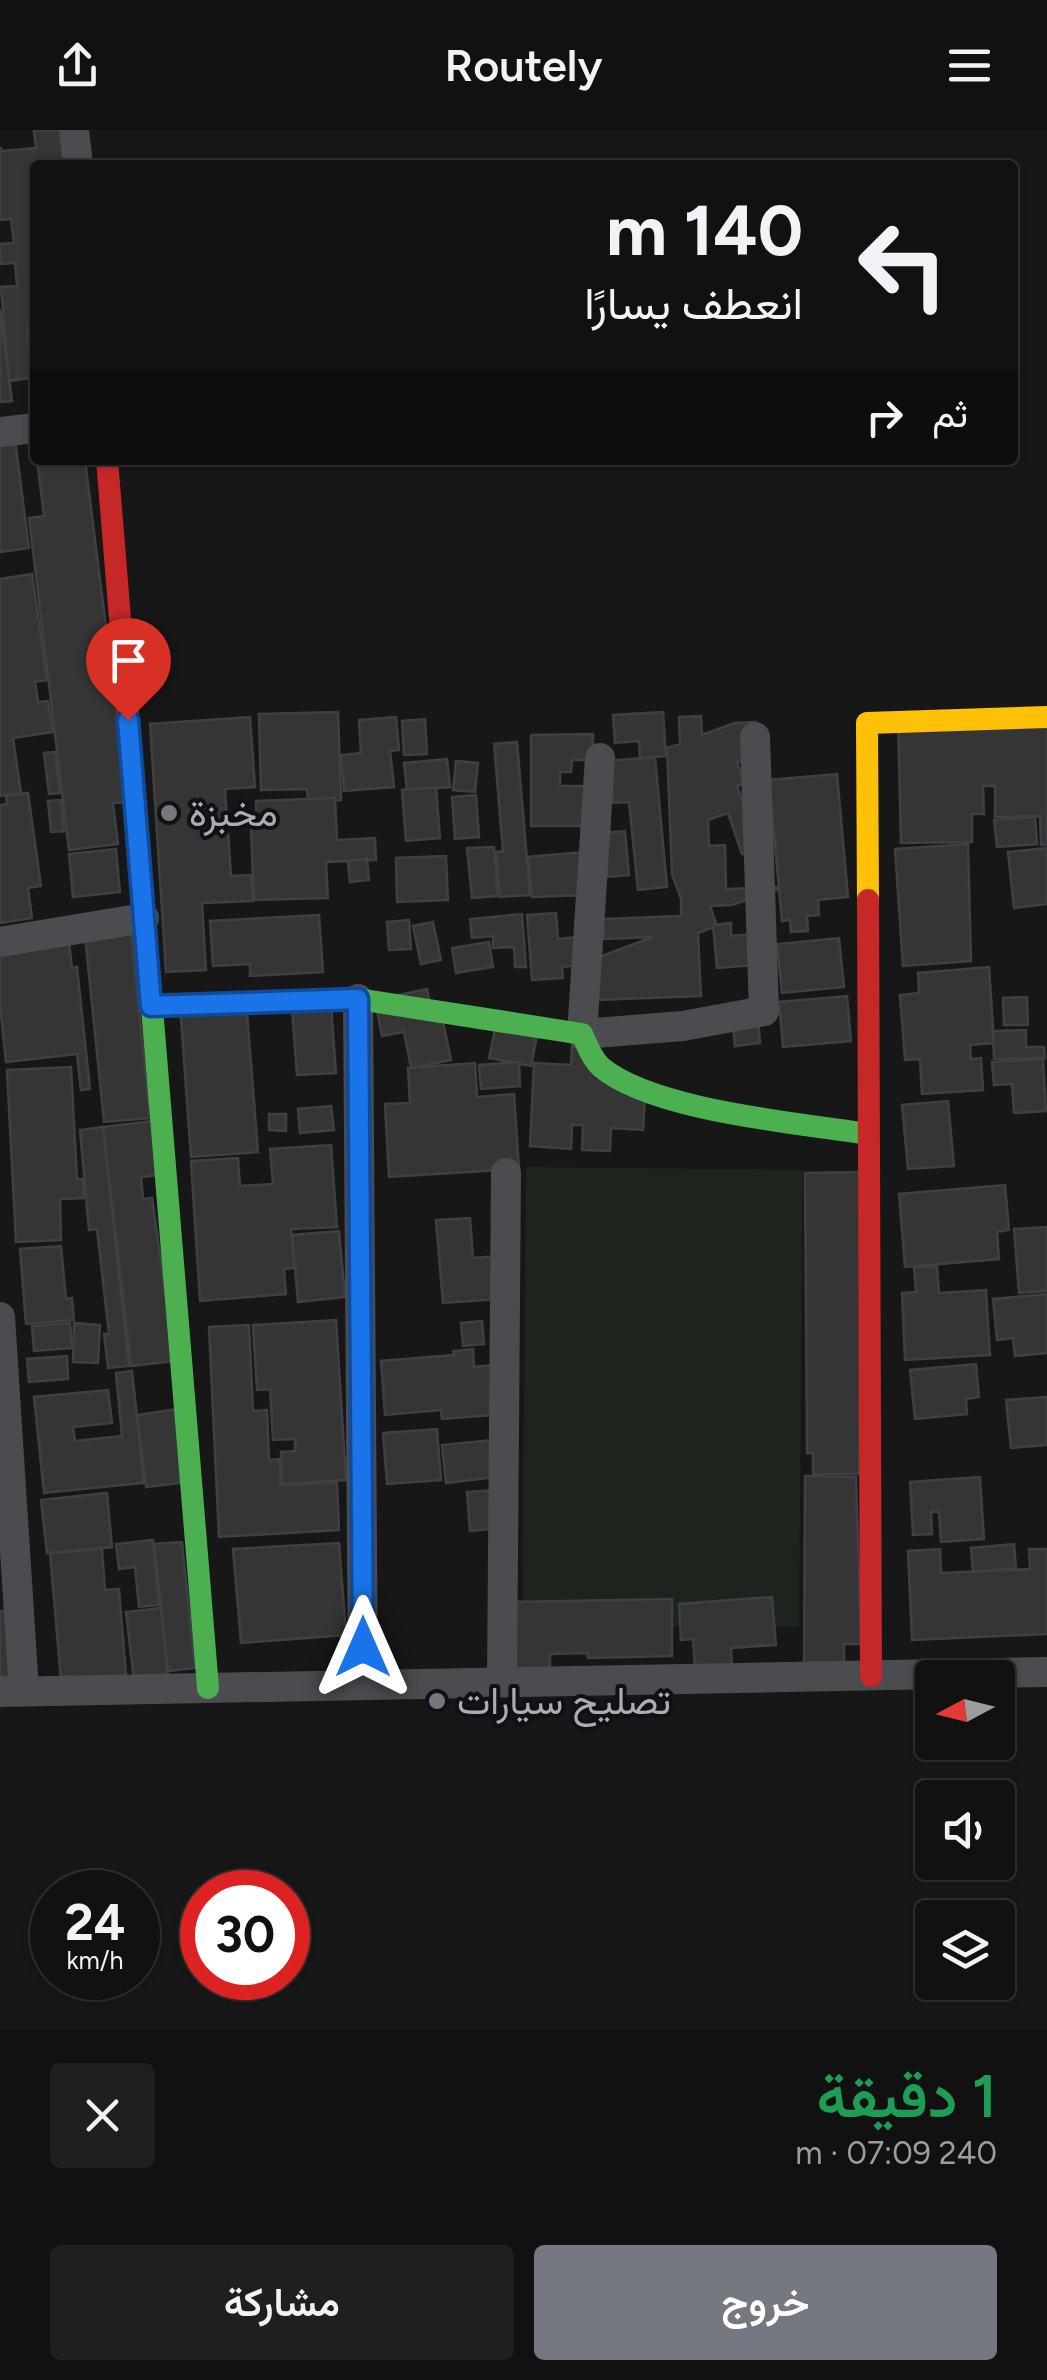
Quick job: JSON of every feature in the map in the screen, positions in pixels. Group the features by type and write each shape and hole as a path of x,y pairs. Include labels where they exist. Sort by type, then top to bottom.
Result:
{"street":[{"path":"74,130 77,160"},
{"path":"0,432 30,429"},
{"path":"108,465 208,1688"},
{"path":"871,1676 866,723 1047,717"},
{"path":"151,1006 358,999 582,1034 684,1026 764,1011 755,737"},
{"path":"600,758 582,1034 599,1066 629,1085 726,1110 868,1134"},
{"path":"0,942 144,918"},
{"path":"358,999 363,1685"},
{"path":"502,1682 506,1173"},
{"path":"0,1317 12,1692 1047,1672"}],"shaded area":[{"path":"526,1167 803,1170 799,1627 522,1625"}],"building":[{"path":"63,130 66,160 30,160 30,378 9,381 1,287 17,286 15,263 0,264 0,244 14,243 11,219 0,220 0,147 2,151 36,148 34,131"},
{"path":"0,309 12,401 0,402"},
{"path":"15,440 29,548 0,552 0,442"},
{"path":"38,465 86,465 128,802 113,803 118,844 69,850 29,518 44,516"},
{"path":"32,574 47,680 35,682 38,702 48,701 53,732 13,738 21,793 0,796 0,579"},
{"path":"1047,711 1047,845 1041,845 1040,816 995,817 995,786 983,786 984,814 972,814 972,842 901,843 898,715"},
{"path":"338,712 341,800 308,801 307,789 261,790 259,714"},
{"path":"663,712 666,756 640,758 639,741 615,743 613,715"},
{"path":"701,716 702,735 734,723 756,722 757,761 737,762 745,783 737,786 761,854 742,854 728,813 708,820 709,846 725,845 726,889 785,887 732,905 710,906 717,926 698,933 701,996 597,1000 596,958 653,937 604,939 603,919 681,916 681,899 672,874 667,748 680,744 679,717"},
{"path":"250,717 255,787 225,789 231,876 251,875 253,901 202,903 206,970 166,972 150,724"},
{"path":"396,717 399,750 390,751 394,787 344,791 341,755 361,753 359,720"},
{"path":"425,719 427,754 404,755 402,721"},
{"path":"593,734 593,760 572,760 571,772 560,772 560,786 594,786 594,826 531,826 531,735"},
{"path":"517,742 530,895 500,897 496,852 503,851 494,744"},
{"path":"55,752 60,793 49,794 44,753"},
{"path":"655,757 667,887 638,890 629,802 613,803 609,761"},
{"path":"447,759 450,787 407,791 404,763"},
{"path":"456,761 478,763 475,792 453,790"},
{"path":"837,774 848,897 818,900 819,915 807,916 808,931 791,932 790,920 782,921 769,780"},
{"path":"436,787 440,838 406,841 402,790"},
{"path":"28,793 41,886 28,888 32,918 0,923 0,805 7,804 6,796"},
{"path":"476,795 479,837 455,839 452,797"},
{"path":"335,798 337,840 375,838 376,860 326,862 328,898 254,900 251,829 257,829 256,801"},
{"path":"61,800 64,831 51,832 48,801"},
{"path":"1035,817 1037,844 997,847 994,820"},
{"path":"625,831 629,875 607,877 603,833"},
{"path":"968,844 971,961 903,966 895,849"},
{"path":"494,847 498,896 472,898 467,848"},
{"path":"1047,848 1047,904 1014,908 1008,852"},
{"path":"116,849 120,892 73,897 69,854"},
{"path":"583,852 586,895 532,897 528,857"},
{"path":"446,856 448,900 397,902 396,858"},
{"path":"367,859 369,880 350,882 348,861"},
{"path":"556,913 558,939 578,937 580,965 562,967 563,978 532,980 527,915"},
{"path":"522,914 526,967 515,967 514,947 493,948 493,936 472,938 470,919"},
{"path":"319,915 323,972 250,976 250,964 213,966 210,921"},
{"path":"409,920 411,949 389,950 387,922"},
{"path":"433,922 441,960 421,964 413,926"},
{"path":"731,923 731,936 753,934 755,965 717,968 713,925"},
{"path":"131,932 150,1118 104,1122 85,936"},
{"path":"68,934 72,968 77,967 90,1089 81,1090 77,1054 6,1062 0,1005 0,941"},
{"path":"839,938 844,987 782,993 777,944"},
{"path":"489,942 493,967 456,973 452,948"},
{"path":"989,967 994,1043 970,1045 971,1059 981,1058 983,1090 922,1094 920,1059 905,1060 900,995 919,993 918,973"},
{"path":"427,989 433,1019 442,1017 451,1060 411,1068 404,1032 382,1036 375,1000"},
{"path":"847,996 851,1041 783,1047 779,1002"},
{"path":"1027,997 1028,1025 1004,1025 1003,998"},
{"path":"246,1000 258,1152 191,1157 180,1005"},
{"path":"331,1005 336,1073 297,1075 292,1008"},
{"path":"757,1005 760,1043 735,1046 731,1007"},
{"path":"499,1011 540,1020 531,1066 489,1058"},
{"path":"1026,1030 1026,1047 1044,1047 1045,1058 994,1059 993,1031"},
{"path":"572,1046 646,1083 643,1130 611,1128 610,1151 582,1150 583,1125 572,1125 571,1149 530,1146 534,1063 571,1065"},
{"path":"1043,1059 1046,1111 1014,1113 1012,1084 994,1085 992,1062"},
{"path":"519,1062 520,1086 481,1089 479,1065"},
{"path":"475,1063 477,1097 514,1094 519,1169 389,1177 385,1104 410,1103 408,1068"},
{"path":"71,1067 77,1179 83,1179 84,1198 60,1199 61,1240 16,1242 7,1070"},
{"path":"948,1101 954,1166 908,1169 902,1105"},
{"path":"331,1106 334,1130 300,1133 298,1109"},
{"path":"269,1114 286,1114 286,1131 269,1130"},
{"path":"154,1121 160,1175 141,1177 143,1199 152,1198 175,1361 131,1366 103,1127"},
{"path":"103,1127 129,1366 108,1368 104,1334 109,1334 97,1229 89,1230 80,1130"},
{"path":"331,1145 337,1227 291,1229 294,1268 284,1269 286,1294 200,1301 191,1161 238,1158 240,1186 273,1184 270,1149"},
{"path":"861,1172 859,1474 813,1474 813,1453 807,1453 805,1173"},
{"path":"1005,1185 1009,1230 997,1232 999,1259 905,1267 899,1194"},
{"path":"470,1218 473,1258 512,1255 515,1298 443,1303 436,1220"},
{"path":"1047,1227 1047,1291 1019,1293 1014,1229"},
{"path":"339,1231 345,1297 298,1302 292,1235"},
{"path":"61,1246 66,1299 72,1298 74,1320 26,1324 20,1249"},
{"path":"937,1266 939,1293 986,1290 990,1355 905,1360 902,1293 916,1292 914,1267"},
{"path":"1047,1294 1047,1353 1015,1356 1013,1338 997,1340 993,1299"},
{"path":"336,1320 346,1480 282,1484 281,1452 295,1451 295,1439 273,1440 270,1389 257,1390 253,1325"},
{"path":"482,1321 484,1344 463,1346 461,1323"},
{"path":"70,1323 72,1348 34,1351 32,1326"},
{"path":"74,1323 100,1325 98,1363 73,1362"},
{"path":"249,1325 253,1411 267,1410 269,1460 279,1459 281,1485 337,1483 339,1530 219,1537 209,1327"},
{"path":"473,1349 474,1367 492,1365 506,1414 442,1419 441,1410 385,1415 381,1361 454,1355 453,1351"},
{"path":"67,1356 68,1379 29,1382 27,1359"},
{"path":"976,1364 979,1397 966,1399 967,1414 915,1419 910,1370"},
{"path":"132,1371 144,1483 44,1493 34,1397 108,1390 112,1423 73,1427 75,1441 122,1436 116,1373"},
{"path":"1047,1397 1047,1445 1011,1448 1006,1400"},
{"path":"178,1409 188,1482 146,1487 137,1415"},
{"path":"437,1429 441,1480 387,1484 383,1433"},
{"path":"492,1440 496,1477 446,1483 442,1445"},
{"path":"805,1476 856,1477 861,1644 844,1644 844,1675 804,1675"},
{"path":"980,1477 984,1539 941,1542 939,1512 931,1512 932,1534 913,1535 910,1482"},
{"path":"498,1490 501,1528 470,1531 467,1492"},
{"path":"107,1493 112,1547 47,1553 41,1500"},
{"path":"153,1540 159,1605 139,1607 135,1567 119,1569 116,1544"},
{"path":"182,1542 195,1668 168,1671 154,1544"},
{"path":"339,1543 346,1635 241,1643 233,1549"},
{"path":"1014,1544 1016,1568 973,1572 971,1548"},
{"path":"102,1549 105,1590 119,1589 126,1675 61,1680 50,1553"},
{"path":"940,1549 941,1573 1030,1569 1029,1549 1047,1549 1047,1634 912,1640 908,1551"},
{"path":"772,1597 776,1645 731,1648 732,1666 695,1669 693,1639 681,1640 679,1604"},
{"path":"672,1599 672,1656 588,1658 588,1653 550,1654 550,1673 505,1674 507,1602"},
{"path":"161,1608 168,1677 134,1681 126,1612"},
{"path":"0,1611 5,1611 10,1676 0,1677"}],"traffic: fast":[{"path":"145,923 208,1688"},
{"path":"151,1006 358,999 582,1034 601,1067 655,1094 728,1113 868,1134"}],"traffic: slow":[{"path":"868,900 867,723 1047,717"}],"traffic: jam":[{"path":"107,465 145,923"},
{"path":"868,900 871,1676"}],"place":[{"name":"مخبزة","path":"169,813"},
{"name":"تصليح سيارات","path":"437,1701"}],"route":[{"path":"128,720 151,1006 358,999 363,1647"}]}
